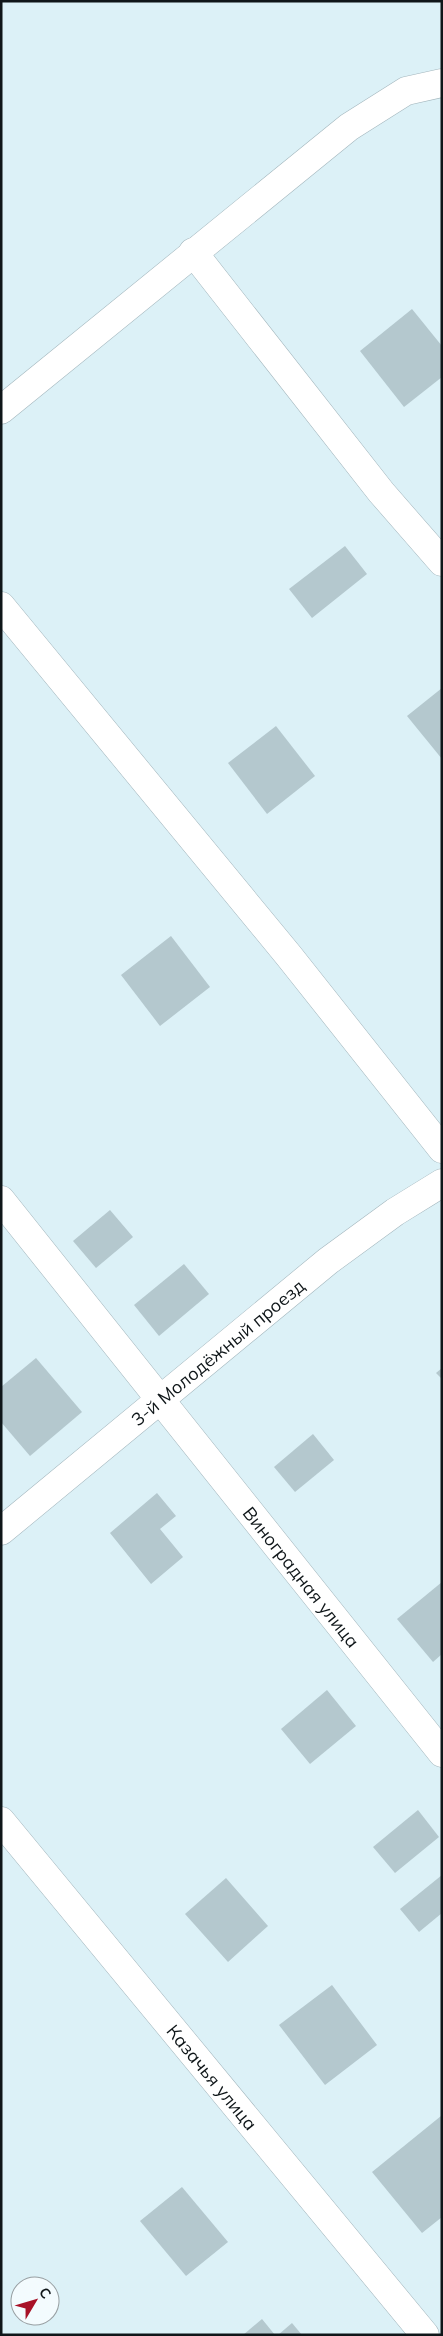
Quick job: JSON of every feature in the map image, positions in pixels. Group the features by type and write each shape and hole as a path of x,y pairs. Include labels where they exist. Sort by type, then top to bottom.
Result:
{"street":[{"path":"1,410 349,127 406,91 442,83"},
{"path":"193,252 381,492 442,562"},
{"path":"1,606 289,956 442,1149"},
{"name":"3-й Молодёжный проезд","path":"1,1531 161,1401 328,1261 395,1212 442,1183"},
{"name":"Виноградная улица","path":"1,1200 442,1753"},
{"name":"Казачья улица","path":"1,1821 425,2335"}],"building":[{"path":"412,309 442,346 442,377 404,407 360,351"},
{"path":"345,546 367,574 312,618 289,589"},
{"path":"442,688 442,759 407,716"},
{"path":"276,726 315,776 267,814 228,763"},
{"path":"171,936 210,987 160,1026 121,975"},
{"path":"110,1210 133,1237 96,1268 73,1241"},
{"path":"184,1264 209,1294 159,1336 134,1305"},
{"path":"36,1358 82,1412 30,1456 1,1422 1,1387"},
{"path":"442,1368 442,1379 436,1373"},
{"path":"313,1434 334,1460 295,1492 274,1467"},
{"path":"157,1493 176,1516 160,1529 183,1557 151,1584 110,1533"},
{"path":"442,1582 442,1654 433,1662 397,1619"},
{"path":"327,1690 356,1726 310,1764 281,1729"},
{"path":"418,1810 439,1837 395,1873 373,1847"},
{"path":"442,1875 442,1913 419,1932 400,1909"},
{"path":"226,1878 268,1926 228,1962 185,1914"},
{"path":"332,1985 377,2045 325,2085 279,2025"},
{"path":"441,2116 442,2217 422,2233 372,2172"},
{"path":"182,2187 228,2242 186,2276 140,2221"},
{"path":"262,2319 275,2335 243,2335"},
{"path":"292,2323 302,2335 278,2335"}]}
